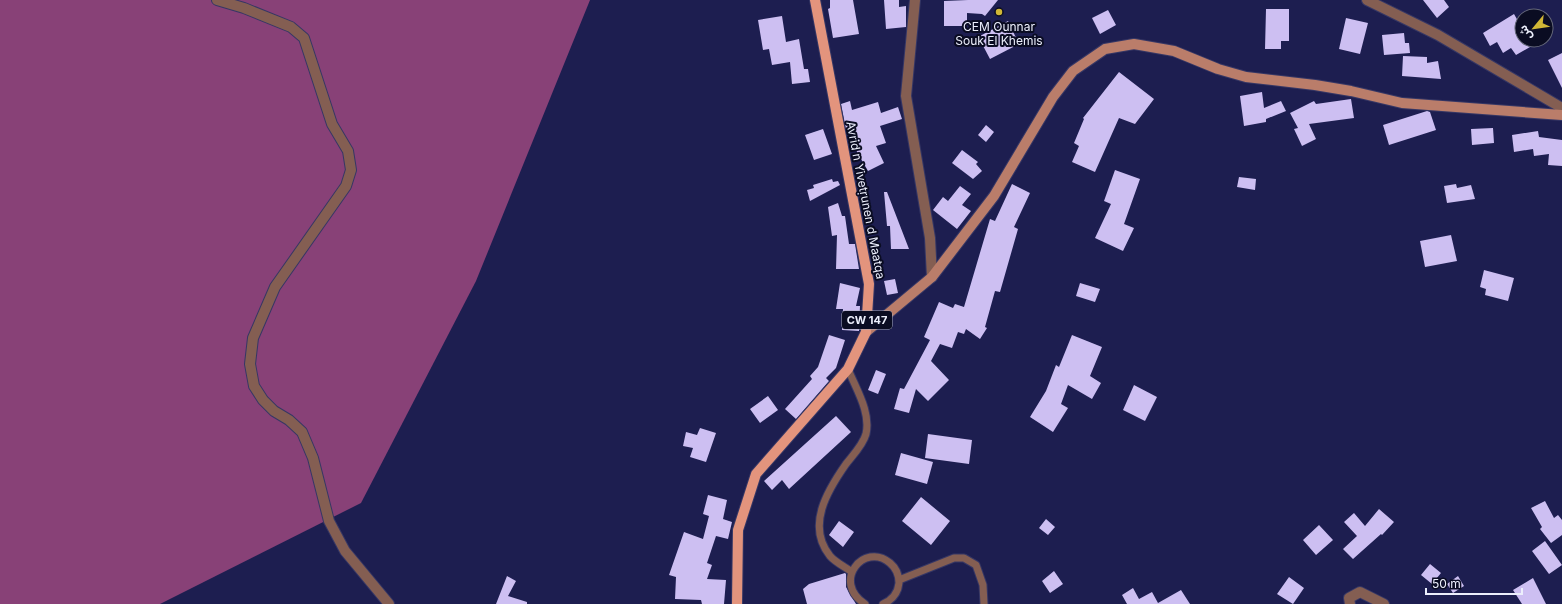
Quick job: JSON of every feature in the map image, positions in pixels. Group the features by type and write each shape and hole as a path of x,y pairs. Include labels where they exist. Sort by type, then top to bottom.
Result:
{"main road":[{"name":"Avrid n Yivetṛunen d Maatqa","path":"737,604 738,530 756,474 812,413 848,369 866,332 869,284 815,0"}],"street":[{"path":"217,0 244,8 291,27 304,38 332,124 348,151 350,170 346,186 275,287 252,338 250,364 254,386 263,400 274,411 289,420 302,432 314,458 329,521 345,551 389,604"},
{"path":"915,0 906,96 930,238 932,277"},
{"path":"1367,0 1438,35 1562,108"},
{"path":"866,332 932,277 994,196 1053,98 1073,71 1106,48 1134,44 1174,51 1218,69 1246,77 1337,88 1402,103 1562,115"},
{"path":"1350,604 1349,598 1360,592 1384,604"}],"lane":[{"path":"848,369 862,401 866,421 866,432 863,441 842,470 821,507 818,526 822,542 830,557 852,572"},
{"path":"865,604 852,592 850,585 852,572 858,563 864,559 880,557 893,566 899,580 898,588 894,596 883,604"},
{"path":"899,580 954,558 964,558 976,565 983,585 984,604"}],"shaded area":[{"path":"0,0 590,0 476,281 361,503 160,604 0,604"}],"building":[{"path":"830,0 853,0 859,34 833,38 828,9 830,8"},
{"path":"884,0 899,0 899,7 906,6 906,27 886,29"},
{"path":"998,0 985,16 982,14 967,13 967,26 944,26 944,1"},
{"path":"1423,0 1444,0 1449,7 1437,18"},
{"path":"1266,9 1289,9 1289,41 1281,41 1281,49 1265,49"},
{"path":"1108,10 1116,25 1100,34 1092,18"},
{"path":"1514,14 1514,48 1528,48 1516,55 1511,48 1503,53 1497,42 1490,46 1483,33"},
{"path":"782,16 786,42 799,39 804,69 808,69 810,82 792,84 790,62 772,65 769,49 763,50 758,20"},
{"path":"1346,18 1368,23 1360,54 1339,49"},
{"path":"1008,21 1019,44 990,59 980,40 980,36"},
{"path":"1404,33 1405,43 1409,43 1410,53 1384,55 1382,35"},
{"path":"1562,53 1562,88 1548,60"},
{"path":"1403,56 1427,57 1427,63 1438,61 1441,79 1402,76"},
{"path":"1119,72 1154,99 1135,124 1119,118 1095,172 1072,162 1079,146 1074,143 1084,119 1083,118"},
{"path":"1262,92 1264,108 1281,101 1286,111 1266,119 1266,122 1244,126 1240,96"},
{"path":"1351,99 1354,118 1309,124 1316,139 1302,146 1294,129 1298,128 1290,113 1314,101 1316,104"},
{"path":"850,101 852,110 878,102 881,113 898,107 902,119 880,126 886,143 876,146 884,163 868,171 857,152 850,130 847,131 846,129 841,104"},
{"path":"1427,111 1430,112 1436,130 1389,145 1383,125"},
{"path":"986,125 994,132 986,142 978,135"},
{"path":"1493,128 1494,143 1472,145 1471,129"},
{"path":"823,129 832,154 814,160 805,135"},
{"path":"1538,131 1539,137 1562,140 1562,166 1548,165 1549,154 1534,156 1533,149 1514,152 1512,135"},
{"path":"962,150 978,162 976,164 982,171 973,179 952,163"},
{"path":"1115,170 1140,179 1124,224 1134,228 1123,251 1095,238 1111,204 1104,201"},
{"path":"1239,177 1256,179 1255,190 1237,187"},
{"path":"832,179 833,182 838,181 840,185 810,201 807,190 814,188 813,185"},
{"path":"1012,184 1030,193 1014,227 1018,229 1000,292 995,291 985,327 987,328 980,339 966,329 964,334 958,332 952,348 940,344 931,361 949,380 928,401 916,389 909,413 894,409 900,388 904,389 930,340 924,337 939,302 953,308 955,304 964,307 990,219 995,221"},
{"path":"1456,184 1457,188 1471,185 1475,199 1447,203 1444,186"},
{"path":"960,186 971,194 962,205 971,211 957,229 933,210 943,197 948,201"},
{"path":"884,192 887,192 909,249 891,249 890,226 887,226"},
{"path":"838,203 842,216 845,216 849,244 855,244 859,269 836,269 837,235 832,236 828,207"},
{"path":"1451,235 1457,261 1425,267 1420,241"},
{"path":"1484,270 1514,278 1508,301 1485,295 1486,289 1480,287"},
{"path":"895,279 898,293 887,295 884,281"},
{"path":"840,283 860,288 856,306 860,306 859,331 842,330 843,309 836,309"},
{"path":"1080,283 1100,289 1095,302 1076,296"},
{"path":"829,335 845,340 836,368 826,378 829,381 796,419 785,409 812,379 810,376 818,367"},
{"path":"1072,335 1102,347 1090,376 1101,383 1092,399 1068,385 1061,404 1068,408 1053,432 1030,417 1046,391 1056,365 1059,367"},
{"path":"876,370 886,374 878,394 868,390"},
{"path":"1134,385 1157,397 1145,421 1123,410"},
{"path":"768,396 778,410 760,423 750,409"},
{"path":"836,416 851,432 789,489 782,480 772,490 764,481"},
{"path":"700,428 716,433 706,462 690,457 693,448 683,446 686,432 697,435"},
{"path":"928,434 972,440 969,464 925,458"},
{"path":"901,453 933,462 927,484 895,475"},
{"path":"708,495 727,500 723,519 732,522 728,539 716,536 707,563 712,565 707,579 726,580 724,604 702,604 701,600 675,599 676,577 669,575 684,532 703,539 709,516 703,514"},
{"path":"921,497 950,521 931,545 902,521"},
{"path":"1545,501 1554,518 1558,515 1562,520 1562,535 1551,543 1540,529 1542,527 1531,508"},
{"path":"1379,509 1394,522 1382,535 1381,534 1353,559 1343,549 1357,536 1344,522 1354,513 1365,526"},
{"path":"1046,519 1055,527 1048,535 1039,528"},
{"path":"839,521 854,532 843,547 829,535"},
{"path":"1319,525 1333,540 1316,555 1303,540"},
{"path":"1545,541 1562,565 1549,574 1532,551"},
{"path":"1430,564 1441,573 1432,584 1421,575"},
{"path":"1054,571 1063,584 1050,593 1042,581"},
{"path":"845,573 846,587 856,604 807,604 803,589 809,584"},
{"path":"507,576 516,581 508,596 527,602 527,604 496,604"},
{"path":"1458,576 1464,586 1453,593 1447,584"},
{"path":"1289,577 1304,588 1293,604 1277,594"},
{"path":"1533,578 1546,604 1522,604 1513,590"},
{"path":"1133,588 1139,599 1152,592 1158,603 1181,590 1190,604 1127,604 1122,595"}],"place":[{"name":"CEM Ounnar Souk El Khemis","path":"999,12"}]}
